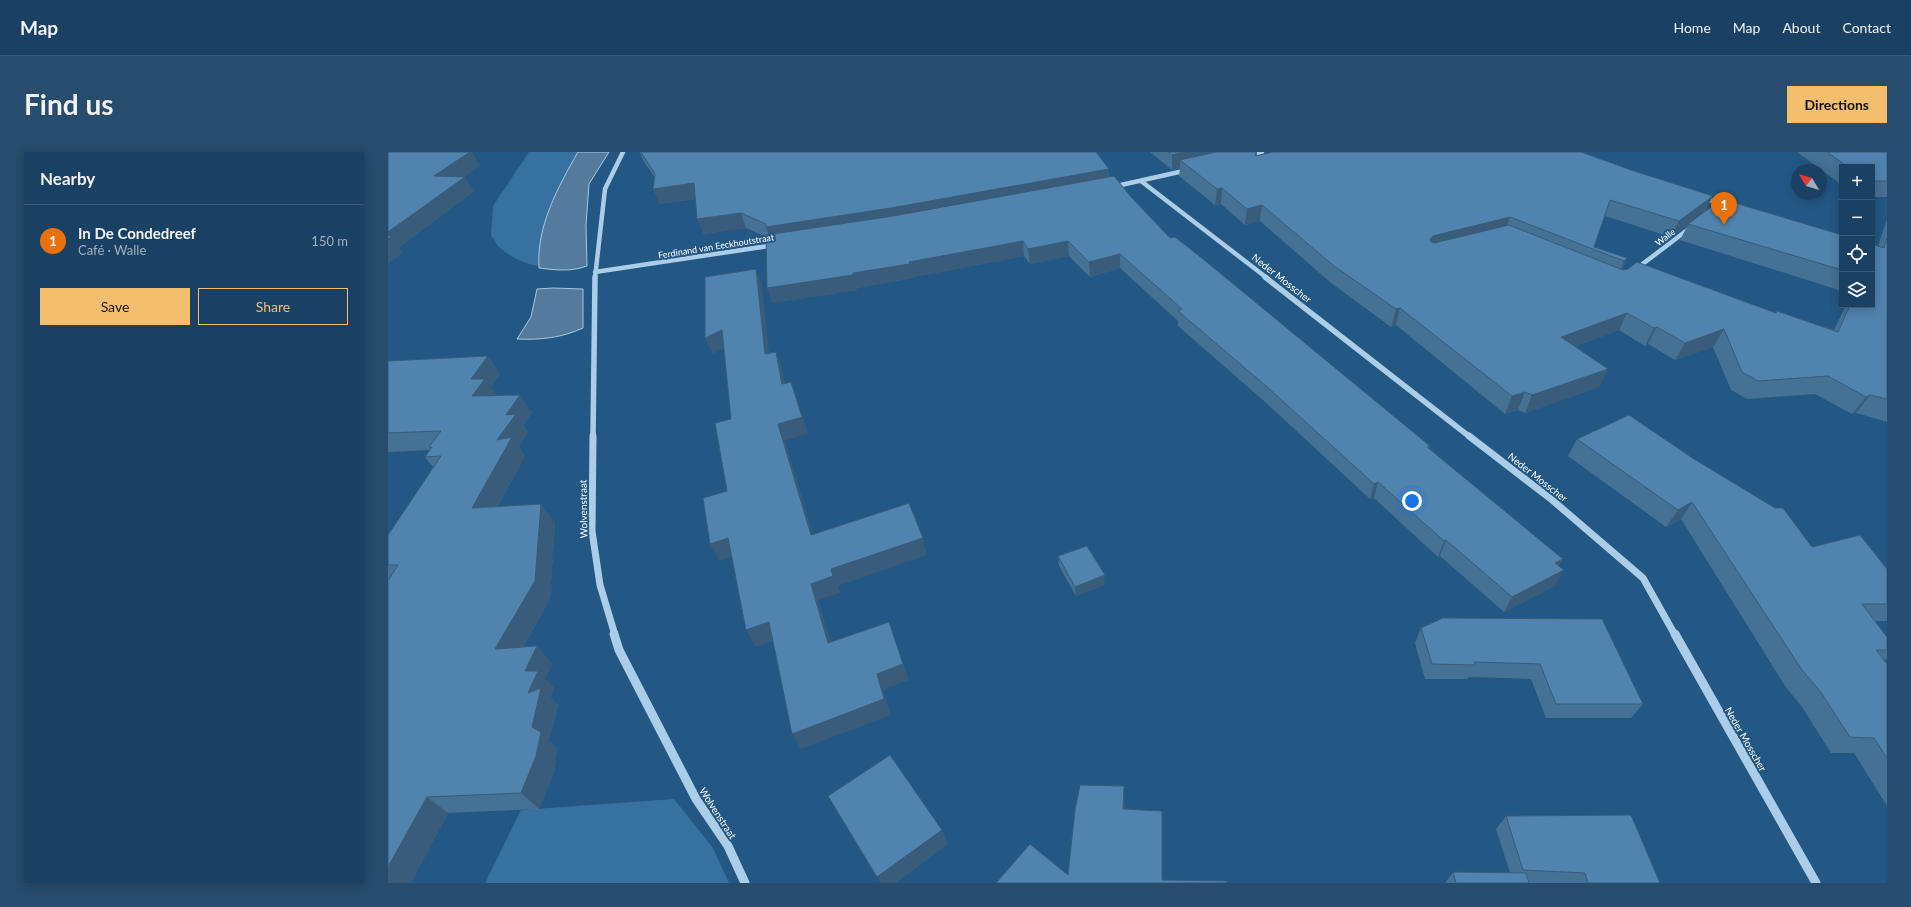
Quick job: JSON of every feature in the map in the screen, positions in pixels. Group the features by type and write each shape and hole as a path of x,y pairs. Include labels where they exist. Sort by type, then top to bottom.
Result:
{"street":[{"name":"Wolvenstraat","path":"623,152 605,189 595,272 592,531 600,585 619,650 696,799 728,846 745,883"},
{"path":"1247,156 1262,152"},
{"path":"1110,187 1194,168"},
{"name":"Neder Mosscher","path":"1141,181 1551,499 1643,578 1816,883"},
{"path":"1701,197 1730,206"},
{"path":"1716,209 1722,204"},
{"name":"Walle","path":"1630,274 1698,223"},
{"name":"Ferdinand van Eeckhoutstraat","path":"595,272 784,244"}],"shaded area":[{"path":"529,152 609,152 589,184 583,268 560,268 529,264 510,255 499,247 491,236 493,206"},
{"path":"578,152 609,152 589,184 586,225 587,266 569,270 539,268 541,238 550,208 563,179"},
{"path":"537,289 583,289 583,328 551,338 517,339 531,317"},
{"path":"674,799 713,848 729,883 485,883 521,810"}],"building":[{"path":"388,152 470,152 434,176 465,177 388,232"},
{"path":"641,152 1096,152 1109,169 891,208 766,227 766,224 741,213 697,219 694,183 653,189 655,174"},
{"path":"1169,152 1184,152 1172,155"},
{"path":"1216,152 1256,152 1255,156 1273,152 1581,152 1634,171 1713,196 1679,221 1610,200 1594,247 1627,258 1624,261 1510,217 1433,236 1430,239 1431,242 1434,243 1509,225 1623,270 1628,269 1637,262 1776,313 1777,311 1838,332 1849,308 1875,308 1875,245 1884,248 1887,238 1887,399 1870,395 1866,397 1828,376 1758,381 1742,372 1724,329 1685,343 1657,327 1654,328 1627,313 1561,337 1608,369 1532,395 1525,392 1512,396 1400,308 1396,309 1334,266 1262,205 1247,209 1222,188 1217,189 1180,160"},
{"path":"1827,152 1887,152 1887,181 1875,181 1875,164 1844,164"},
{"path":"1114,176 1132,198 1170,238 1175,237 1203,259 1430,446 1427,447 1563,559 1555,563 1564,570 1512,597 1446,540 1444,541 1378,482 1374,484 1266,386 1178,311 1182,309 1120,254 1089,262 1068,241 1028,249 1023,241 909,262 910,264 853,273 853,275 767,288 766,235 893,216"},
{"path":"1722,199 1839,234 1839,269 1688,224"},
{"path":"756,269 765,354 776,352 782,384 791,382 802,417 778,424 811,535 909,503 923,538 831,569 833,576 811,584 828,643 889,622 903,664 877,674 884,699 792,734 769,622 746,630 728,538 710,544 703,498 727,491 715,423 731,419 722,330 705,338 705,277"},
{"path":"488,356 471,379 485,379 472,396 520,395 506,415 516,414 497,440 512,437 472,508 541,504 535,581 495,649 537,646 525,671 538,671 528,693 541,688 532,727 541,732 536,756 521,793 427,797 388,867 388,581 398,565 388,565 388,535 441,456 425,457 432,447 429,447 441,431 388,433 388,361"},
{"path":"1629,415 1694,459 1775,508 1783,508 1812,547 1860,535 1887,569 1887,604 1862,604 1887,637 1887,650 1876,650 1887,664 1887,758 1874,738 1850,737 1820,691 1802,670 1692,502 1678,510 1577,439"},
{"path":"1087,546 1105,575 1075,587 1058,556"},
{"path":"1443,618 1602,619 1643,704 1556,704 1540,664 1474,662 1475,665 1432,664 1421,628"},
{"path":"890,755 942,830 877,877 828,796"},
{"path":"1080,785 1124,786 1123,809 1162,811 1162,880 1227,881 1227,883 996,883 1030,844 1068,875 1075,810"},
{"path":"1631,815 1660,883 1588,883 1585,873 1523,870 1506,816"},
{"path":"1453,872 1526,873 1529,883 1456,883"}],"place":[{"name":"In De Condedreef","path":"1724,225"}]}
